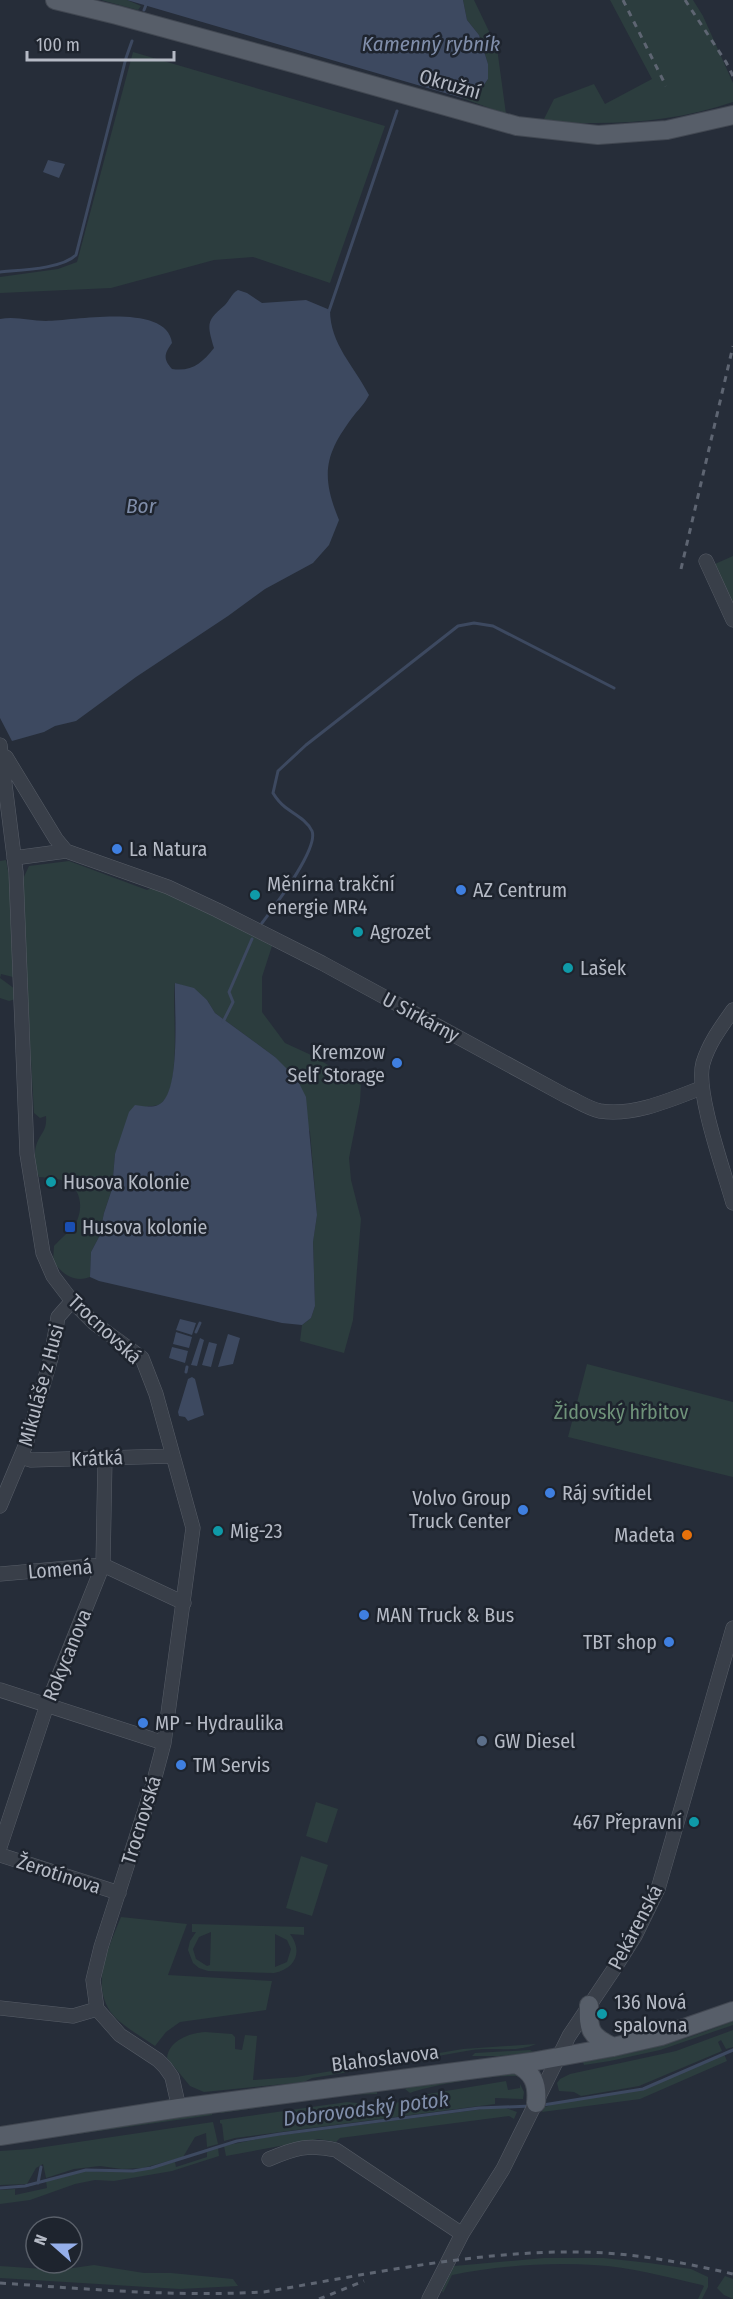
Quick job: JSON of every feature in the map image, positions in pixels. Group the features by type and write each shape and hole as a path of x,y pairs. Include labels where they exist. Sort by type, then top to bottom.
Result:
{"main road":[{"name":"Okružní","path":"55,0 271,57 517,126 598,135 667,130 733,115"},
{"path":"588,2005 588,2021 594,2035 613,2047"},
{"name":"Blahoslavova","path":"0,2136 216,2102 516,2064 661,2036 733,2011"},
{"path":"516,2064 530,2072 536,2084 536,2100"}],"street":[{"path":"706,561 733,620"},
{"path":"1,747 12,771 66,851"},
{"name":"Trocnovská","path":"1,747 14,858 27,1154 43,1253 53,1276 72,1301 94,1323 142,1358 156,1394 193,1528 164,1743 93,1980 97,2009"},
{"name":"U Sirkárny","path":"14,858 66,851 168,887 322,963 566,1096 599,1110 621,1110 658,1104 701,1088"},
{"path":"733,1010 712,1040 702,1064 701,1088 733,1203"},
{"name":"Mikuláše z Husi","path":"0,1506 21,1457 51,1358 58,1317 72,1301"},
{"name":"Krátká","path":"21,1457 31,1460 173,1456"},
{"name":"Rokycanova","path":"0,1847 47,1706 103,1565 105,1458"},
{"name":"Lomená","path":"0,1574 103,1565 184,1603"},
{"name":"Pekárenská","path":"429,2299 462,2234 503,2169 559,2056 588,2005 635,1936 658,1889 733,1628"},
{"path":"0,1690 164,1743"},
{"name":"Žerotínova","path":"0,1855 119,1893"},
{"path":"0,2008 73,2016 97,2009 120,2035 165,2067 172,2077 179,2108"},
{"path":"269,2159 295,2148 317,2146 336,2150 462,2234"}],"green space":[{"path":"101,0 127,0 141,6 138,10"},
{"path":"463,0 474,0 497,48 506,114 462,98 481,89 488,79 488,64 479,35 467,20"},
{"path":"610,0 693,0 703,16 733,83 733,102 663,119 616,123 543,121 554,99 594,84 605,104 652,79"},
{"path":"133,52 385,126 330,283 253,257 214,260 111,288 0,293 0,277 58,269 77,262"},
{"path":"733,556 733,602 715,564"},
{"path":"6,860 10,882 13,977 1,974 0,978 0,861"},
{"path":"69,861 147,890 154,887 181,898 272,946 262,977 262,1012 285,1043 361,1084 360,1102 349,1158 351,1180 361,1219 353,1320 344,1353 300,1341 302,1325 311,1318 315,1306 313,1241 317,1215 310,1132 275,1057 215,1013 207,1000 190,988 175,983 175,1049 171,1085 166,1098 158,1105 148,1106 115,1154 112,1189 99,1237 91,1252 90,1277 79,1279 69,1276 53,1262 54,1246 74,1226 79,1215 80,1203 77,1191 68,1183 54,1178 39,1177 36,1164 36,1147 45,1128 46,1116 40,1118 34,1113 21,883 29,866"},
{"path":"0,978 15,989 16,999 9,1001 0,998"},
{"name":"Židovský hřbitov","path":"587,1364 733,1402 733,1477 568,1437"},
{"path":"316,1802 338,1809 327,1843 306,1836"},
{"path":"301,1856 328,1865 312,1916 286,1908"},
{"path":"121,1917 187,1924 168,1975 272,1981 266,2010 180,2022 166,2032 155,2046 113,2015 102,1992 107,1954"},
{"path":"192,1924 304,1927 304,1935 290,1934 296,1947 292,1963 288,1968 274,1973 208,1971 199,1968 193,1963 188,1950 190,1941 196,1932 192,1932","holes":["211,1932 210,1965 207,1966 196,1959 193,1949 199,1937","275,1934 287,1940 291,1949 287,1962 275,1967"]},
{"path":"733,2021 733,2025 660,2050 610,2061 584,2065 583,2062 659,2046"},
{"path":"733,2030 733,2047 726,2049 721,2040 718,2042 722,2051 639,2086 581,2096 574,2092 559,2091 557,2083 570,2074 676,2051"},
{"path":"205,2032 232,2034 235,2037 235,2049 242,2050 245,2035 257,2036 253,2080 296,2077 463,2049 536,2044 513,2049 472,2050 312,2078 304,2082 204,2092 190,2086 167,2058 176,2042 187,2036"},
{"path":"530,2050 533,2052 472,2056 475,2053"},
{"path":"724,2054 727,2061 640,2099 542,2112 545,2107 553,2104 643,2090"},
{"path":"511,2071 524,2077 501,2076 467,2080 410,2093 405,2089 410,2087"},
{"path":"506,2081 508,2090 520,2088 520,2084 524,2092 523,2099 495,2098 495,2104 224,2141 220,2123 220,2120 347,2102 377,2105 401,2102 428,2094"},
{"path":"344,2091 377,2092 377,2094 344,2095 221,2113 220,2111"},
{"path":"491,2108 506,2108 517,2112 514,2119 509,2116 340,2138 336,2142 318,2139 226,2156 224,2146 267,2137"},
{"path":"212,2111 212,2115 0,2145 0,2141"},
{"path":"213,2122 218,2144 207,2147 206,2133 195,2137 183,2157 143,2168 122,2169 100,2166 74,2169 46,2178 43,2164 36,2168 27,2184 0,2185 0,2151 31,2149"},
{"path":"218,2148 219,2156 172,2171 114,2181 95,2180 75,2184 30,2200 0,2204 0,2190 15,2189 15,2195 47,2188 46,2181 81,2171 135,2172 175,2162 176,2167 207,2157 207,2152"},
{"path":"544,2258 604,2258 691,2269 708,2277 708,2287 702,2299 698,2299 704,2286 702,2285 621,2268 541,2264 452,2275 443,2293 442,2291 454,2266"},
{"path":"94,2265 144,2273 171,2273 233,2279 238,2286 180,2289 0,2278 0,2266 24,2268 24,2275 84,2275 84,2266"},
{"path":"725,2276 733,2279 733,2299 724,2295 717,2288"}],"water":[{"name":"Kamenný rybník","path":"127,0 463,0 467,20 479,35 488,64 488,79 481,89 462,98"},
{"path":"48,160 65,164 59,178 43,172"},
{"name":"Bor","path":"238,290 262,303 306,300 330,310 338,344 369,395 337,441 329,464 329,490 339,520 329,545 313,563 265,589 76,721 12,741 0,718 0,319 46,321 118,317 154,322 166,330 172,343 167,350 166,359 172,369 179,370 191,368 201,362 214,348 209,328 211,319"},
{"path":"175,983 194,988 207,1000 215,1013 275,1057 297,1079 306,1097 317,1215 313,1242 315,1306 311,1318 302,1325 282,1323 90,1277 91,1252 99,1237 112,1189 115,1154 129,1112 135,1105 150,1107 158,1105 166,1098 171,1085 175,1049"},
{"path":"180,1319 196,1323 192,1335 176,1330"},
{"path":"176,1332 192,1337 189,1348 173,1344"},
{"path":"228,1334 240,1338 233,1364 218,1367"},
{"path":"200,1338 204,1340 197,1366 191,1365"},
{"path":"209,1342 217,1344 211,1367 202,1365"},
{"path":"172,1347 188,1351 185,1363 169,1358"},
{"path":"192,1377 195,1379 204,1415 188,1421 185,1417 179,1416 178,1412 188,1379"}],"waterway":[{"path":"144,10 148,0"},
{"path":"0,272 51,266 70,260 76,255 132,41"},
{"path":"329,311 397,111"},
{"path":"262,923 294,878 309,851 312,840 312,831 307,824 283,805 273,793 278,771 306,745 458,626 474,623 493,626 614,688"},
{"path":"223,1022 233,1002 229,992 252,939"},
{"path":"196,1332 200,1323"},
{"path":"186,1372 187,1367"},
{"name":"Dobrovodský potok","path":"543,2105 643,2089 733,2050"},
{"name":"Dobrovodský potok","path":"0,2188 25,2186 86,2170 133,2171 151,2168 237,2141 280,2134 479,2108 531,2106"},
{"path":"38,2183 41,2167"}],"railway":[{"path":"623,0 666,86"},
{"path":"685,0 733,76"},
{"path":"681,569 733,346"},
{"path":"0,2283 165,2293 264,2292 459,2260 498,2255 575,2252 655,2258 733,2274"},
{"path":"319,2299 364,2281"}],"place":[{"name":"La Natura","path":"117,849"},
{"name":"AZ Centrum","path":"461,890"},
{"name":"Měnírna trakční energie MR4","path":"255,895"},
{"name":"Agrozet","path":"358,932"},
{"name":"Lašek","path":"568,968"},
{"name":"Kremzow Self Storage","path":"397,1063"},
{"name":"Husova Kolonie","path":"51,1182"},
{"name":"Husova kolonie","path":"70,1227"},
{"name":"Ráj svítidel","path":"550,1493"},
{"name":"Volvo Group Truck Center","path":"523,1510"},
{"name":"Mig-23","path":"218,1531"},
{"name":"Madeta","path":"687,1535"},
{"name":"MAN Truck & Bus","path":"364,1615"},
{"name":"TBT shop","path":"669,1642"},
{"name":"MP - Hydraulika","path":"143,1723"},
{"name":"GW Diesel","path":"482,1741"},
{"name":"TM Servis","path":"181,1765"},
{"name":"467 Přepravní","path":"694,1822"},
{"name":"136 Nová spalovna","path":"602,2014"}]}
